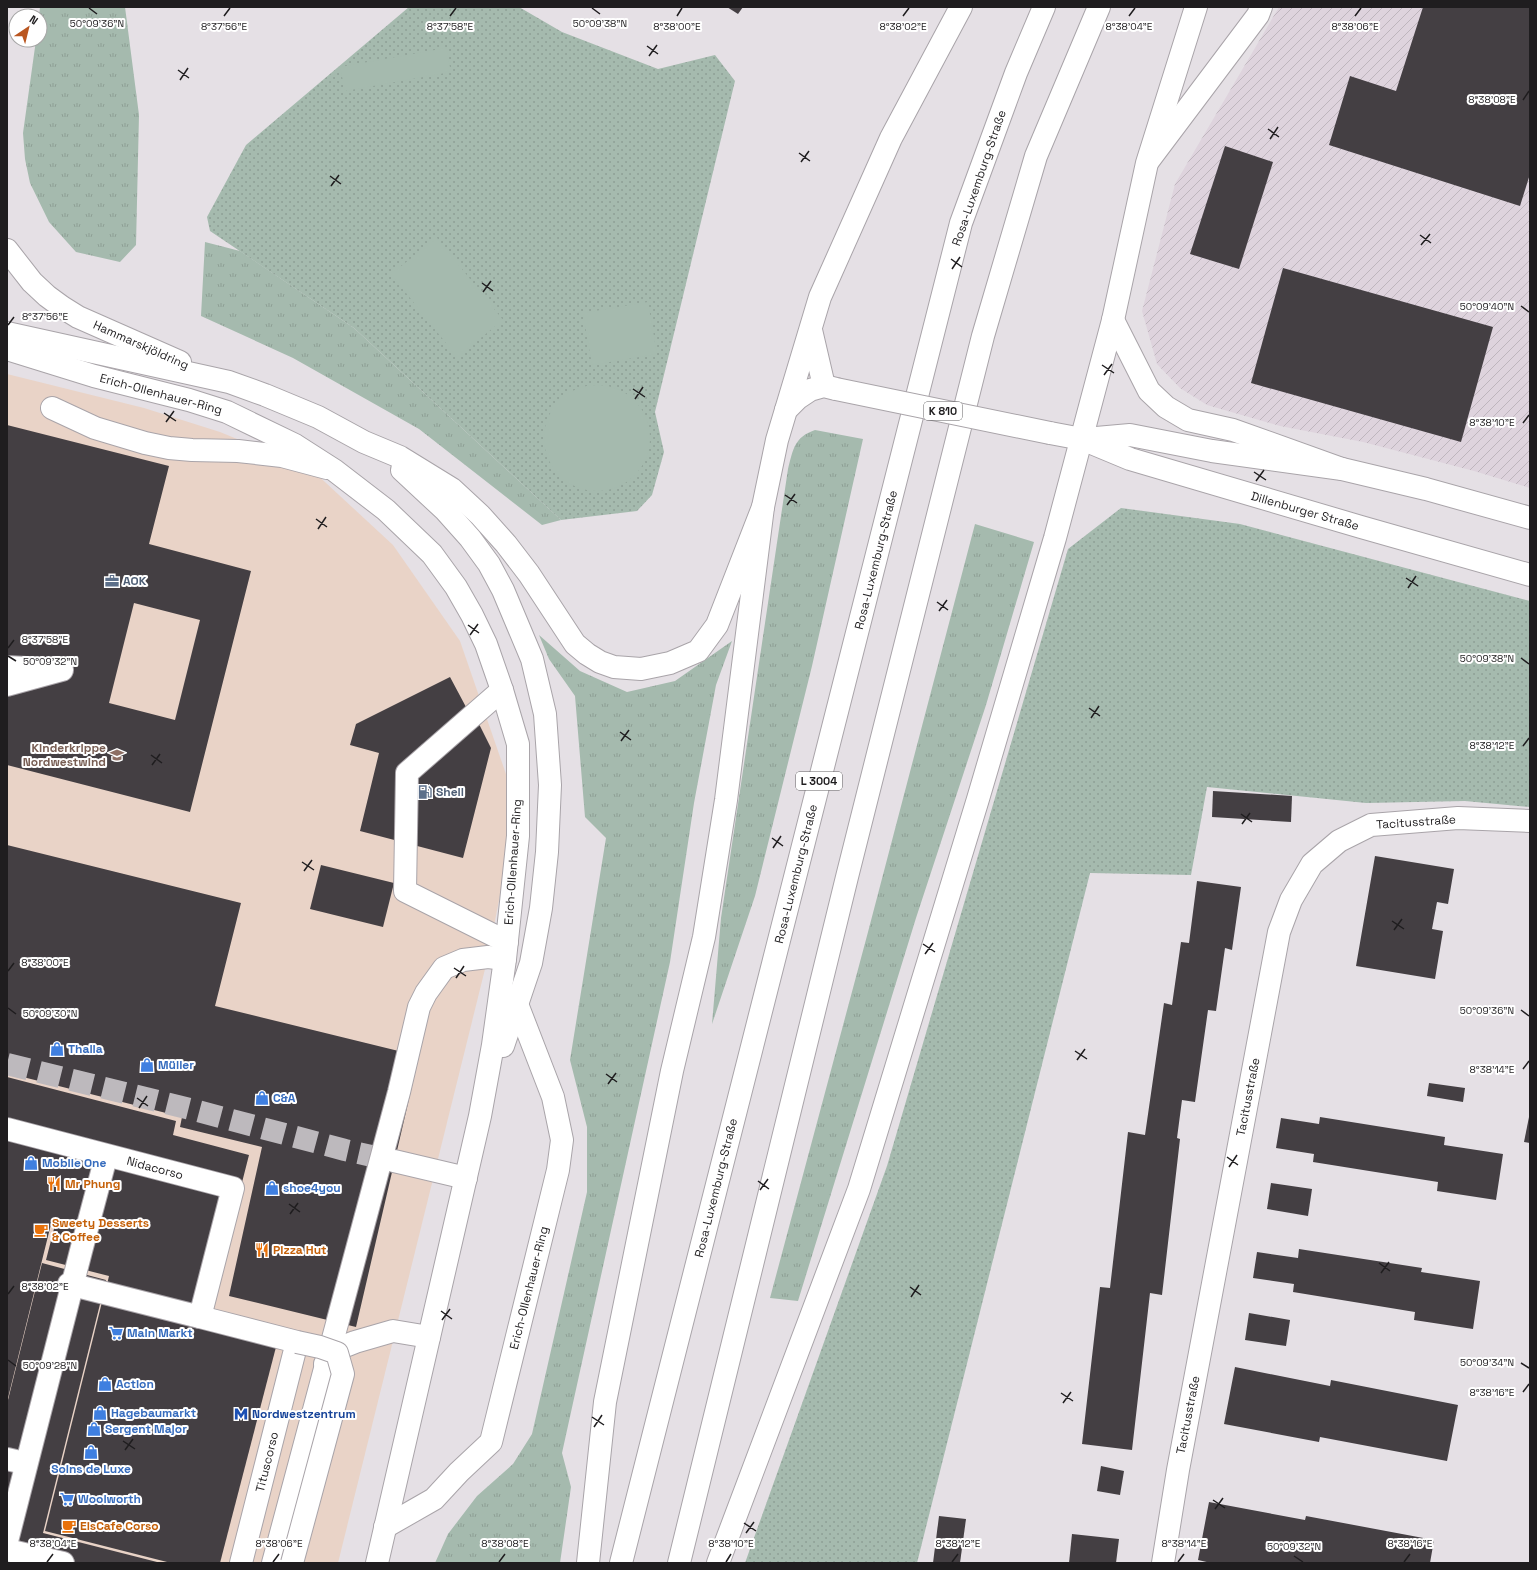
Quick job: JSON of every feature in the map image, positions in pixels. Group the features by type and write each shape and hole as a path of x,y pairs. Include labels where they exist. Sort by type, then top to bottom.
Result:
{"main road":[{"path":"588,1563 605,1402 672,1071 704,937 726,800 763,507 777,440 810,326 820,297 891,138 961,7"},
{"name":"Rosa-Luxemburg-Straße","path":"621,1563 961,223 1016,73 1044,7"},
{"path":"679,1563 851,861 983,336 1036,156 1099,7"},
{"path":"718,1563 858,1189 978,799 1055,538 1082,439 1113,320 1147,163 1196,7"},
{"path":"1147,163 1258,15 1261,7"},
{"name":"Hammarskjöldring","path":"7,250 32,282 47,296 78,317 156,352 229,382"},
{"path":"1113,320 1149,391 1166,407 1188,420 1233,430 1342,469"},
{"path":"786,410 798,398 810,390 830,388 810,326"},
{"name":"Erich-Ollenhauer-Ring","path":"7,333 229,382 265,394 318,417 364,442 400,458 452,489 480,515 506,544 529,574 575,644 586,654 600,662 614,667 641,669 670,663 698,651 718,626 763,507"},
{"name":"Erich-Ollenhauer-Ring","path":"7,349 94,376 189,400 227,412 295,445 334,470 386,510 432,554 456,587 472,615 486,644 502,690 518,744 518,836 506,950 493,1045 480,1116 377,1563"},
{"name":"Dillenburger Straße","path":"830,388 1082,439 1130,459 1530,575"},
{"path":"52,408 95,428 146,443 169,448 238,451 282,456 334,470"},
{"name":"Dillenburger Straße","path":"1082,439 1130,435 1212,452 1342,469 1426,488 1530,518"},
{"name":"Erich-Ollenhauer-Ring","path":"364,442 406,472 445,510 470,538 481,554 503,590 532,660 545,714 550,785 548,852 541,908 531,963 480,1116"},
{"path":"7,667 62,670 7,685"},
{"path":"502,690 407,773 406,891 506,950"},
{"name":"Tacitusstraße","path":"1163,1563 1178,1470 1279,932 1291,900 1312,864 1339,842 1371,825 1458,818 1530,821"},
{"path":"272,1563 399,1092 419,1007 426,993 444,968 463,960 488,957 506,950"},
{"name":"Erich-Ollenhauer-Ring","path":"385,1527 434,1499 459,1472 491,1442 558,1170 562,1140 553,1097 517,1004"},
{"name":"Nidacorso","path":"7,1129 106,1156"},
{"name":"Nidacorso","path":"7,1132 233,1188 200,1317"},
{"path":"7,1529 15,1461 106,1156"},
{"path":"7,1541 106,1156"},
{"path":"394,1161 466,1178"},
{"path":"69,1284 320,1347 337,1353 343,1374 292,1563"},
{"path":"272,1563 316,1378 327,1360 340,1348 393,1331 429,1337"},
{"name":"Tituscorso","path":"241,1563 297,1342"},
{"path":"7,1550 63,1563"}],"shaded area":[{"path":"1279,7 1530,7 1530,488 1474,471 1363,442 1280,426 1207,405 1180,388 1157,364 1142,311 1175,184"},
{"path":"7,374 144,408 220,432 312,470 393,545 460,641 507,777 506,864 488,957 338,1563 7,1563"}],"green space":[{"path":"125,7 139,115 136,245 120,262 76,252 49,222 30,183 25,159 23,133 35,48 48,48 48,8 40,8"},
{"path":"409,7 519,7 562,32 658,69 715,55 735,81 655,412 664,452 652,495 637,511 561,520 354,328 210,231 207,217 246,145"},
{"path":"446,48 451,72 345,91 340,67"},
{"path":"437,238 503,320 457,357 391,274"},
{"path":"205,242 240,251 354,328 561,520 542,525 419,429 293,358 201,316"},
{"path":"648,302 657,354 592,365 583,313"},
{"path":"597,385 617,389 635,400 646,418 650,438 646,458 635,476 617,487 597,491 577,487 559,476 548,458 544,438 548,418 559,400 577,389"},
{"path":"815,430 863,439 812,666 755,896 712,1024 721,918 788,469 793,450 799,440 803,436"},
{"path":"1121,508 1240,524 1530,601 1530,807 1465,801 1366,803 1207,787 1191,875 1090,873 917,1563 745,1563 887,1166 1068,549"},
{"path":"975,524 1034,542 986,705 916,918 798,1301 770,1298 868,932"},
{"path":"539,635 580,671 627,692 675,681 732,641 716,685 694,803 670,962 562,1453 571,1487 560,1563 435,1563 448,1534 477,1496 513,1464 532,1434 587,1192 587,1127 570,1060 606,838 585,817 575,696 549,659"}],"building":[{"path":"727,7 743,7 738,14"},
{"path":"1423,7 1530,7 1530,174 1520,206 1329,145 1350,76 1396,91"},
{"path":"1225,146 1273,162 1239,269 1190,254"},
{"path":"1283,268 1493,327 1461,442 1251,383"},
{"path":"7,425 169,466 149,544 251,571 190,812 7,765","holes":["134,603 200,620 175,720 109,703"]},
{"name":"Shell","path":"450,677 466,707 469,704 491,748 463,858 360,831 379,753 350,745 356,724"},
{"path":"1213,791 1292,796 1291,822 1212,817"},
{"path":"7,845 241,903 215,1006 419,1056 356,1327 229,1296 262,1147 180,1127 182,1117 7,1073"},
{"path":"1375,856 1454,869 1448,904 1437,902 1432,929 1443,931 1435,979 1356,966"},
{"path":"321,865 394,883 383,927 310,909"},
{"path":"1197,881 1241,887 1232,950 1225,948 1216,1011 1208,1010 1195,1102 1182,1100 1177,1138 1180,1139 1162,1295 1150,1293 1132,1450 1082,1444 1100,1287 1110,1288 1128,1132 1145,1135 1164,1003 1172,1005 1181,942 1189,943"},
{"path":"7,1077 176,1121 173,1135 249,1155 207,1320 105,1293 109,1276 46,1260 56,1221 52,1220 8,1398","holes":["68,1152 73,1153 71,1162 67,1161"]},
{"path":"1429,1083 1465,1088 1463,1102 1427,1096"},
{"path":"1320,1117 1445,1137 1444,1145 1503,1154 1496,1200 1437,1191 1438,1182 1313,1162 1314,1154 1276,1148 1281,1118 1319,1124"},
{"path":"1530,1117 1530,1143 1524,1142"},
{"path":"1271,1183 1312,1189 1308,1216 1267,1209"},
{"path":"1299,1249 1422,1268 1421,1272 1480,1281 1473,1329 1414,1320 1415,1312 1293,1292 1294,1284 1253,1278 1257,1252 1298,1258"},
{"path":"42,1263 106,1280 43,1533 161,1563 7,1563 7,1404"},
{"path":"102,1302 276,1347 220,1563 171,1563 45,1531"},
{"path":"1249,1313 1290,1320 1286,1346 1245,1340"},
{"path":"1235,1367 1330,1386 1331,1380 1458,1405 1447,1461 1320,1437 1319,1442 1224,1424"},
{"path":"1101,1466 1124,1471 1120,1495 1097,1491"},
{"path":"1209,1502 1305,1520 1306,1516 1434,1540 1430,1563 1211,1563 1198,1560"},
{"path":"939,1516 966,1519 960,1563 933,1563"},
{"path":"1072,1534 1119,1539 1116,1563 1069,1563"}],"tunnel":[{"path":"7,1064 190,1109 345,1150 394,1161"}],"place":[{"name":"AOK","path":"112,581"},
{"name":"Kinderkrippe Nordwestwind","path":"117,755"},
{"name":"Shell","path":"425,792"},
{"name":"Thalia","path":"57,1049"},
{"name":"Müller","path":"147,1065"},
{"name":"C&A","path":"262,1098"},
{"name":"Mobile One","path":"31,1163"},
{"name":"Mr Phung","path":"54,1184"},
{"name":"shoe4you","path":"272,1188"},
{"name":"Sweety Desserts & Coffee","path":"41,1230"},
{"name":"Pizza Hut","path":"262,1250"},
{"name":"Main Markt","path":"116,1333"},
{"name":"Action","path":"105,1384"},
{"name":"Hagebaumarkt","path":"100,1413"},
{"name":"Nordwestzentrum","path":"241,1414"},
{"name":"Sergent Major","path":"94,1429"},
{"name":"Soins de Luxe","path":"91,1452"},
{"name":"Woolworth","path":"67,1499"},
{"name":"EisCafe Corso","path":"69,1526"}]}
